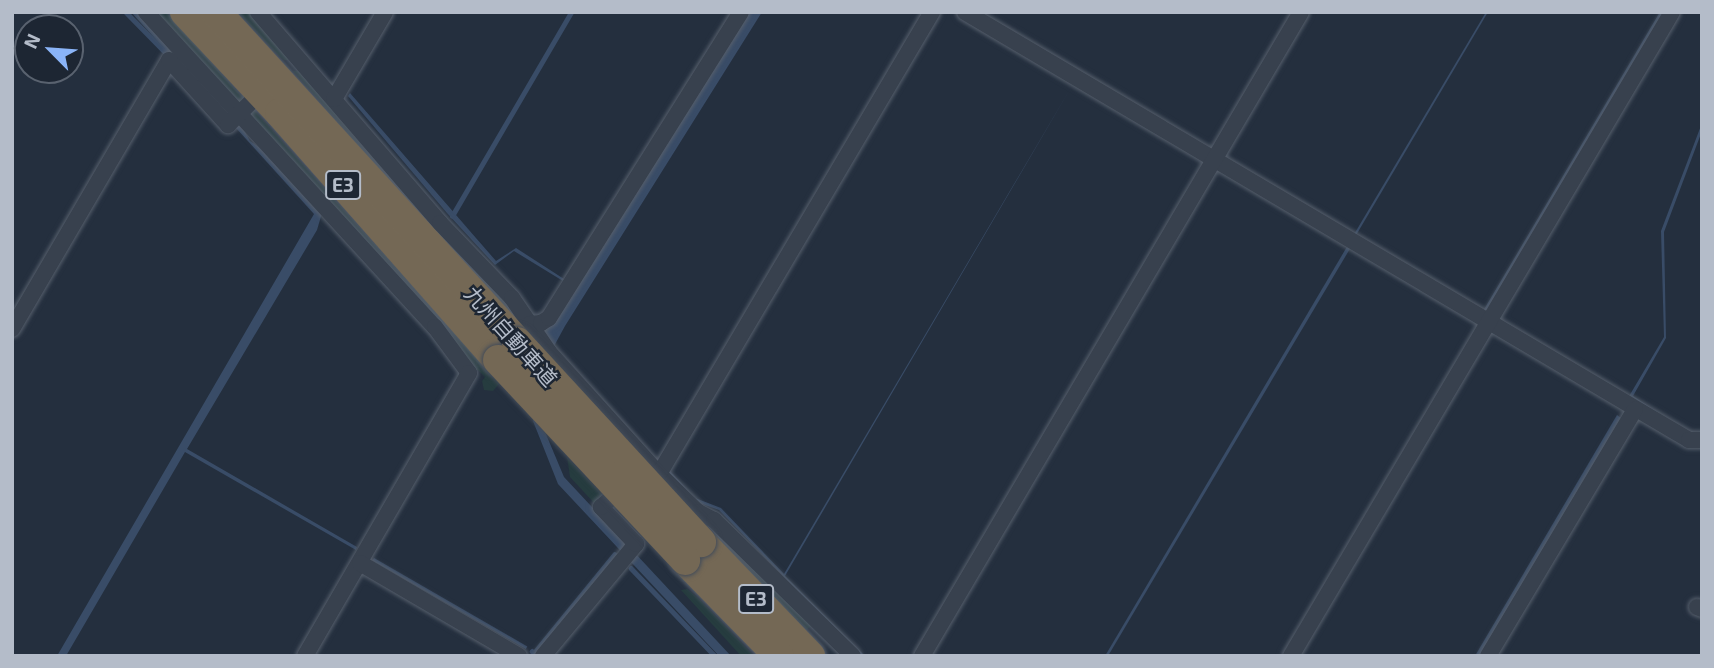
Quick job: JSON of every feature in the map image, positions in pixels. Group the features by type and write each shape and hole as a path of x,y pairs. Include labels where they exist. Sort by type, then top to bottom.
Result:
{"highway":[{"name":"九州自動車道","path":"185,12 280,113 515,342"},
{"name":"九州自動車道","path":"216,12 515,342 779,656"},
{"name":"九州自動車道","path":"693,551 817,641"}],"street":[{"path":"146,12 245,108 435,327 469,373 305,656"},
{"path":"258,12 440,223 512,298 515,342"},
{"path":"334,99 385,12"},
{"path":"515,342 549,318 741,12"},
{"path":"543,656 635,544 601,507 654,468 933,12"},
{"path":"965,12 1689,440 1702,440"},
{"path":"922,656 1301,12"},
{"path":"1291,656 1672,12"},
{"path":"285,70 298,58"},
{"path":"12,329 169,61 228,125 245,108"},
{"path":"515,342 549,352 654,468 698,512 714,520 817,641 853,656"},
{"path":"1488,656 1635,408"},
{"path":"360,563 519,656"}],"green space":[{"path":"147,12 166,12 245,100 237,107"},
{"path":"238,12 254,12 289,60 284,60 277,54"},
{"path":"293,71 304,71 501,292 522,323 517,326"},
{"path":"253,109 500,383 493,391 484,390 482,381 485,377 478,370 471,369 252,117"},
{"path":"567,457 605,497 595,504 570,477"},
{"path":"720,530 813,623 807,630 714,536"},
{"path":"687,589 754,656 741,656 681,590"}],"water":[{"path":"131,12 138,12 233,111 250,141 268,153 322,213 317,230 187,449 357,547 356,550 185,452 66,656 57,656 314,214"},
{"path":"747,12 762,12 547,359 543,427 564,477 731,656 719,656 558,484 533,421 541,330"},
{"path":"1486,12 1355,237 1353,236"},
{"path":"1073,84 785,576 865,656 861,656 719,510 694,501 668,474 670,471 695,498 721,508 784,574"},
{"path":"350,93 496,261 516,248 564,279 563,281 514,251 495,265 348,96"},
{"path":"1702,123 1702,131 1664,232 1666,338 1633,396 1681,428 1628,398 1664,337 1661,231"},
{"path":"1348,245 1351,247 1108,656 1105,656"},
{"path":"1617,415 1621,418 1480,656 1475,656"},
{"path":"374,558 527,646 526,649 372,561"}],"waterway":[{"path":"126,12 167,54"},
{"path":"452,216 571,12"},
{"path":"1486,310 1662,12"},
{"path":"532,651 534,653 614,555"},
{"path":"631,568 715,656"}]}
